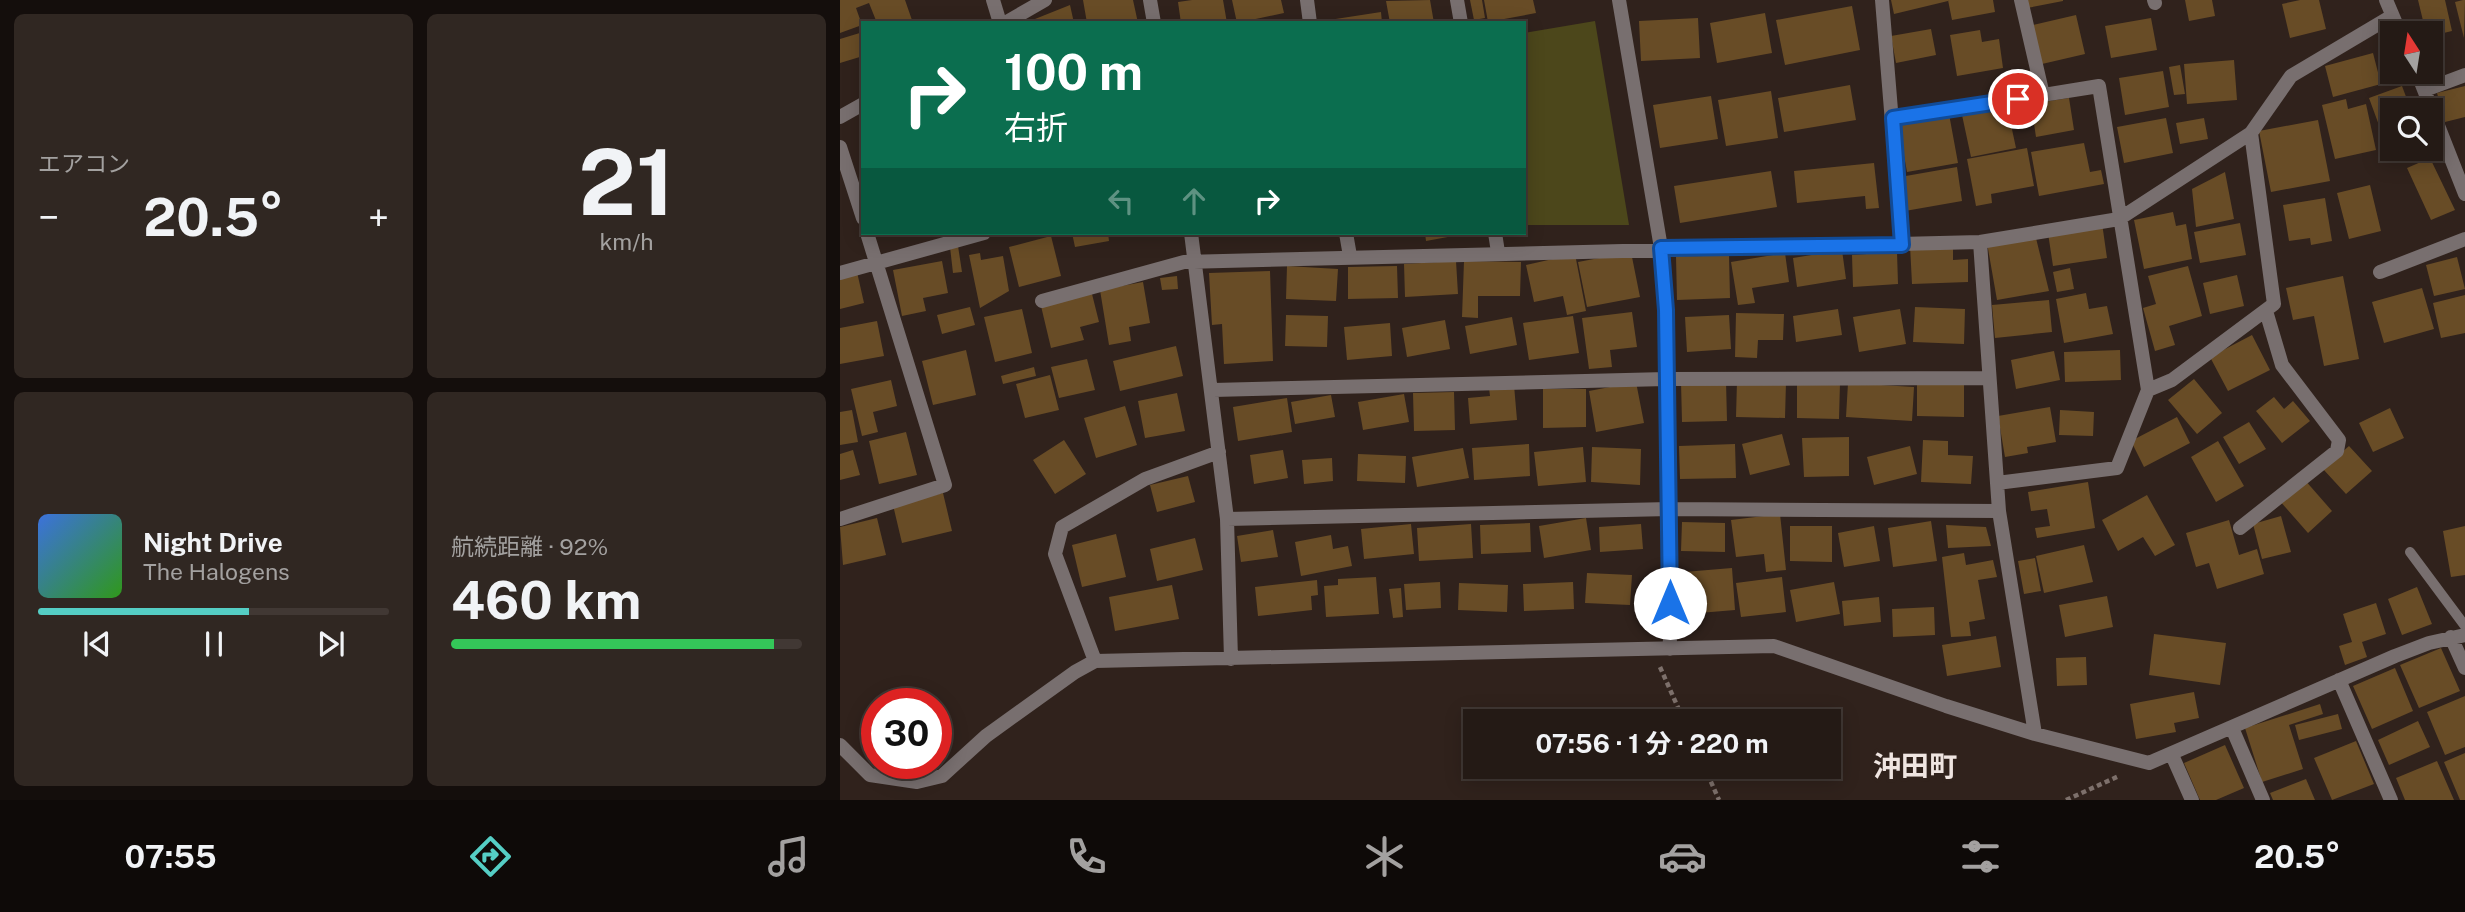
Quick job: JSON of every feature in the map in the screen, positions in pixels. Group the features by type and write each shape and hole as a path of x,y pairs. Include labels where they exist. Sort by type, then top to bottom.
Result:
{"street":[{"path":"993,0 1001,21"},
{"path":"1006,21 1045,0"},
{"path":"1150,0 1154,21"},
{"path":"1307,0 1310,21"},
{"path":"1457,0 1461,21"},
{"path":"1619,0 1661,248 1670,509 1670,649"},
{"path":"1882,0 1902,245"},
{"path":"2021,0 2043,94"},
{"path":"2386,0 2394,21"},
{"path":"1042,301 1196,261 1980,242 2119,219 2251,134 2291,76 2392,16"},
{"path":"2425,90 2465,75"},
{"path":"2422,84 2465,194"},
{"path":"1893,118 2099,86 2148,390 2117,468 1997,483"},
{"path":"840,117 861,105"},
{"path":"2148,390 2172,380 2274,304 2251,134"},
{"path":"840,148 861,212"},
{"path":"840,519 945,485 868,235"},
{"path":"840,273 977,235"},
{"path":"1191,235 1213,390 1227,519 1231,659"},
{"path":"1346,235 1350,256"},
{"path":"1495,235 1498,252"},
{"path":"2380,272 2465,239"},
{"path":"1980,242 1999,511 2035,734"},
{"path":"2240,528 2337,450 2339,440 2282,365 2266,311"},
{"path":"1213,390 1667,379 1988,378"},
{"path":"1096,661 1055,554 1062,527 1145,478 1219,452"},
{"path":"1227,519 1670,509 1999,511"},
{"path":"840,745 870,775 917,782 942,776 985,736 1075,672 1096,661 1774,646 2035,734 2149,763 2429,643 2458,636 2465,668"},
{"path":"2339,680 2391,800"},
{"path":"2231,729 2263,800"},
{"path":"2172,755 2192,800"}],"lane":[{"path":"2410,552 2465,626"}],"path":[{"path":"1670,649 1659,666 1679,709"},
{"path":"2066,800 2149,763"},
{"path":"1709,779 1718,800"}],"shaded area":[{"path":"1595,21 1629,225 1526,225 1526,33"}],"building":[{"path":"840,0 905,0 912,21 876,21 869,3 856,8 861,25 840,33"},
{"path":"1083,0 1133,0 1138,21 1087,21"},
{"path":"1223,0 1227,21 1181,21 1178,2"},
{"path":"1232,0 1281,0 1284,13 1237,21"},
{"path":"1430,0 1434,21 1390,21 1386,1"},
{"path":"1470,0 1482,0 1485,18 1474,20"},
{"path":"1484,0 1533,0 1536,13 1488,21"},
{"path":"1891,0 1948,0 1948,1 1894,14"},
{"path":"1948,0 1993,0 1995,12 1952,20"},
{"path":"2025,0 2063,0 2063,1 2027,8"},
{"path":"2185,0 2212,0 2215,16 2189,21"},
{"path":"2319,0 2326,29 2290,38 2282,4"},
{"path":"2418,0 2445,0 2452,31 2443,33 2443,21 2423,21"},
{"path":"2465,0 2464,38 2455,2"},
{"path":"1070,5 1074,21 1030,21"},
{"path":"1852,6 1860,50 1785,65 1776,20"},
{"path":"1381,12 1382,21 1329,21"},
{"path":"1765,13 1772,53 1717,63 1710,23"},
{"path":"2076,15 2085,54 2042,64 2033,25"},
{"path":"1698,18 1700,58 1641,61 1639,21"},
{"path":"2151,18 2157,50 2111,58 2105,26"},
{"path":"1931,29 1936,55 1896,63 1891,36"},
{"path":"1980,30 1982,42 1999,39 2003,68 1957,76 1950,35"},
{"path":"861,33 861,57 840,63 840,39"},
{"path":"2373,53 2381,84 2333,97 2325,66"},
{"path":"2234,60 2237,100 2187,104 2184,64"},
{"path":"2180,65 2185,94 2174,95 2169,67"},
{"path":"2163,71 2169,107 2125,115 2119,78"},
{"path":"1850,85 1856,120 1784,132 1778,98"},
{"path":"2402,86 2406,98 2380,98 2380,128 2369,98"},
{"path":"2465,86 2465,117 2445,122 2443,98 2438,98 2437,93"},
{"path":"1771,91 1778,138 1726,146 1718,100"},
{"path":"1711,96 1718,139 1660,148 1653,105"},
{"path":"2069,98 2074,130 2036,137 2031,104"},
{"path":"2346,99 2348,109 2366,104 2376,150 2335,159 2322,105"},
{"path":"2007,106 2016,148 1971,157 1962,115"},
{"path":"1949,114 1958,163 1907,172 1898,123"},
{"path":"2166,118 2173,153 2124,163 2117,127"},
{"path":"2204,118 2208,139 2180,144 2176,123"},
{"path":"2318,120 2330,181 2271,192 2259,131"},
{"path":"2084,143 2090,172 2101,170 2104,184 2039,196 2031,152"},
{"path":"2027,148 2034,186 1991,194 1992,203 1976,206 1967,159"},
{"path":"2423,161 2431,161 2455,210 2431,220 2407,168"},
{"path":"1874,163 1879,208 1866,209 1865,196 1797,203 1794,171"},
{"path":"1957,167 1962,201 1905,211 1900,177"},
{"path":"1771,171 1777,207 1680,223 1674,186"},
{"path":"2225,172 2234,219 2196,227 2192,189"},
{"path":"2370,185 2381,231 2349,239 2337,193"},
{"path":"2325,198 2332,241 2311,245 2310,238 2289,241 2283,205"},
{"path":"2173,212 2176,226 2186,224 2192,259 2144,269 2134,220"},
{"path":"2102,223 2107,258 2053,266 2048,233"},
{"path":"2240,223 2246,255 2200,263 2194,232"},
{"path":"2035,234 2049,291 1997,300 1987,243"},
{"path":"1072,235 1108,235 1109,241 1075,247"},
{"path":"1425,235 1459,235 1426,241"},
{"path":"1051,236 1061,276 1019,287 1009,247"},
{"path":"1953,244 1953,260 1968,259 1968,282 1912,284 1910,245"},
{"path":"958,246 962,272 953,273 950,247"},
{"path":"1842,250 1846,279 1797,287 1793,258"},
{"path":"1631,252 1640,297 1587,307 1578,262"},
{"path":"1897,252 1898,284 1853,287 1852,255"},
{"path":"980,253 981,260 1003,256 1009,291 980,308 969,255"},
{"path":"1785,253 1789,282 1752,288 1755,303 1738,305 1731,262"},
{"path":"1575,254 1586,311 1567,315 1563,296 1534,302 1526,265"},
{"path":"1729,255 1730,298 1677,300 1676,257"},
{"path":"2457,257 2465,289 2434,296 2426,265"},
{"path":"942,261 948,293 923,298 926,311 902,316 893,270"},
{"path":"1456,261 1458,294 1405,297 1404,264"},
{"path":"1464,261 1521,262 1520,296 1478,296 1478,318 1462,317"},
{"path":"1287,266 1338,269 1336,301 1286,299"},
{"path":"1397,266 1398,298 1348,299 1348,267"},
{"path":"2188,266 2202,316 2169,326 2175,345 2155,351 2143,308 2156,304 2148,276"},
{"path":"2070,268 2074,289 2057,292 2053,272"},
{"path":"1270,271 1273,361 1224,364 1222,324 1212,325 1209,273"},
{"path":"857,272 864,303 840,309 840,276"},
{"path":"2237,275 2244,306 2210,314 2203,283"},
{"path":"1177,276 1178,289 1162,290 1160,278"},
{"path":"2343,276 2359,359 2324,366 2314,316 2293,320 2286,288"},
{"path":"1143,282 1150,323 1129,327 1131,341 1109,345 1100,290"},
{"path":"2422,288 2434,329 2384,343 2372,302"},
{"path":"2086,293 2089,309 2107,306 2113,334 2064,343 2056,299"},
{"path":"1092,294 1099,322 1080,327 1084,340 1051,348 1041,306"},
{"path":"2465,295 2465,333 2441,338 2433,303"},
{"path":"2049,300 2052,332 1995,338 1992,305"},
{"path":"970,307 975,325 942,334 937,315"},
{"path":"1915,307 1965,309 1964,344 1913,342"},
{"path":"1022,309 1032,353 995,362 984,317"},
{"path":"1838,309 1842,335 1796,342 1793,316"},
{"path":"1900,309 1906,344 1859,352 1853,317"},
{"path":"1632,312 1637,347 1610,350 1612,367 1589,369 1582,318"},
{"path":"1736,313 1784,314 1783,340 1758,340 1757,358 1735,357"},
{"path":"1286,315 1328,316 1327,347 1285,346"},
{"path":"1729,315 1731,349 1687,352 1685,317"},
{"path":"1573,316 1579,353 1529,360 1523,323"},
{"path":"1512,317 1517,345 1470,354 1465,326"},
{"path":"1445,320 1450,349 1407,357 1402,328"},
{"path":"877,321 884,356 840,364 840,328"},
{"path":"1390,323 1392,356 1347,360 1344,327"},
{"path":"2252,335 2270,370 2228,391 2210,357"},
{"path":"1176,346 1183,376 1120,391 1113,361"},
{"path":"966,350 976,395 933,405 922,361"},
{"path":"2120,350 2121,380 2065,382 2064,352"},
{"path":"2054,351 2060,380 2016,389 2011,360"},
{"path":"1087,359 1095,390 1059,398 1051,367"},
{"path":"1034,367 1036,376 1003,384 1001,376"},
{"path":"1050,375 1059,410 1025,418 1016,384"},
{"path":"2194,379 2222,413 2197,434 2168,400"},
{"path":"891,380 897,406 873,412 878,432 862,436 851,389"},
{"path":"1726,381 1727,421 1682,422 1681,382"},
{"path":"1737,381 1786,382 1785,418 1736,417"},
{"path":"1636,382 1644,423 1596,432 1589,391"},
{"path":"1797,382 1840,383 1839,419 1797,418"},
{"path":"1848,383 1914,387 1912,421 1846,417"},
{"path":"1917,384 1964,385 1964,417 1917,416"},
{"path":"1514,385 1517,420 1470,424 1468,398 1490,396 1489,388"},
{"path":"1543,389 1586,389 1586,427 1543,428"},
{"path":"1454,392 1455,430 1414,431 1413,393"},
{"path":"1177,393 1185,431 1145,438 1138,401"},
{"path":"1404,394 1409,422 1363,430 1358,402"},
{"path":"1331,395 1335,417 1295,424 1291,402"},
{"path":"2274,397 2284,409 2293,401 2310,421 2282,443 2256,411"},
{"path":"1287,398 1292,432 1238,441 1233,407"},
{"path":"1125,406 1137,445 1096,458 1084,418"},
{"path":"2050,407 2056,442 2027,447 2028,453 2005,457 1998,416"},
{"path":"2390,408 2404,438 2373,452 2359,423"},
{"path":"852,410 858,442 840,445 840,412"},
{"path":"2060,410 2094,412 2093,436 2059,435"},
{"path":"2177,417 2190,443 2144,467 2131,441"},
{"path":"2249,422 2266,449 2239,464 2223,437"},
{"path":"906,432 917,475 879,484 869,441"},
{"path":"1782,434 1790,465 1750,475 1742,444"},
{"path":"1849,437 1849,476 1804,477 1802,438"},
{"path":"1064,440 1086,474 1055,494 1033,460"},
{"path":"1923,440 1948,441 1948,455 1973,456 1971,484 1921,482"},
{"path":"2218,441 2244,486 2216,502 2191,457"},
{"path":"1529,444 1530,476 1474,480 1472,448"},
{"path":"1735,444 1736,478 1680,479 1679,446"},
{"path":"1910,446 1917,474 1874,485 1867,457"},
{"path":"2349,446 2372,471 2346,494 2323,469"},
{"path":"1583,447 1586,482 1538,486 1534,452"},
{"path":"1592,447 1641,449 1640,485 1591,482"},
{"path":"1463,448 1469,478 1417,487 1412,457"},
{"path":"853,450 860,475 840,480 840,454"},
{"path":"1283,450 1288,478 1254,484 1250,455"},
{"path":"1358,454 1406,456 1405,483 1357,481"},
{"path":"1332,458 1333,481 1304,484 1302,460"},
{"path":"1188,476 1195,502 1157,512 1150,485"},
{"path":"2304,479 2332,511 2308,533 2279,500"},
{"path":"2088,482 2095,528 2037,538 2035,528 2050,526 2047,509 2031,511 2028,492"},
{"path":"943,493 952,531 902,543 893,505"},
{"path":"2147,495 2175,545 2155,556 2143,537 2118,551 2102,520"},
{"path":"1780,514 1786,570 1766,572 1764,554 1736,557 1731,520"},
{"path":"2281,516 2291,552 2262,559 2253,524"},
{"path":"877,518 886,555 843,565 840,527"},
{"path":"1586,518 1591,550 1544,558 1539,526"},
{"path":"2229,520 2239,555 2257,549 2264,574 2217,589 2209,563 2196,567 2186,533"},
{"path":"1931,521 1937,561 1893,567 1888,528"},
{"path":"1682,522 1725,523 1725,552 1681,551"},
{"path":"1530,523 1531,552 1481,554 1480,525"},
{"path":"1411,524 1414,554 1364,559 1361,529"},
{"path":"1471,524 1473,558 1419,561 1417,528"},
{"path":"1641,524 1643,549 1600,552 1599,527"},
{"path":"1946,525 1986,527 1991,546 1948,548"},
{"path":"1790,526 1832,526 1832,562 1790,561"},
{"path":"1874,526 1880,561 1844,567 1838,533"},
{"path":"2465,526 2465,575 2451,577 2443,531"},
{"path":"1273,530 1278,557 1241,562 1237,536"},
{"path":"1116,534 1126,577 1082,587 1072,545"},
{"path":"1331,535 1333,549 1348,546 1352,566 1301,576 1295,542"},
{"path":"1195,538 1203,570 1157,581 1150,549"},
{"path":"2084,545 2093,582 2044,593 2036,556"},
{"path":"1964,553 1966,565 1993,560 1997,577 1978,580 1985,619 1969,622 1971,636 1951,637 1942,557"},
{"path":"2035,558 2041,591 2024,594 2018,561"},
{"path":"1732,568 1735,610 1687,614 1684,572"},
{"path":"1587,573 1632,575 1630,605 1585,603"},
{"path":"1376,577 1379,614 1326,617 1324,586 1338,585 1338,579"},
{"path":"1782,577 1786,612 1741,617 1736,583"},
{"path":"1317,580 1318,595 1311,596 1312,610 1258,616 1255,587"},
{"path":"1440,582 1441,608 1406,610 1404,584"},
{"path":"1573,582 1574,609 1524,611 1523,584"},
{"path":"1834,582 1840,614 1796,622 1790,590"},
{"path":"1459,583 1508,585 1507,612 1458,610"},
{"path":"1172,585 1179,619 1115,631 1109,597"},
{"path":"2417,587 2432,624 2402,635 2388,599"},
{"path":"1401,588 1403,617 1393,618 1389,589"},
{"path":"2107,596 2113,627 2065,637 2059,605"},
{"path":"1879,597 1881,622 1844,626 1842,601"},
{"path":"2376,603 2386,634 2362,642 2367,657 2345,665 2339,646 2352,642 2343,614"},
{"path":"1934,607 1935,635 1893,637 1892,609"},
{"path":"2154,634 2226,643 2220,685 2149,675"},
{"path":"1996,636 2001,667 1947,676 1942,645"},
{"path":"2441,648 2460,691 2419,708 2400,665"},
{"path":"2086,657 2087,685 2057,686 2056,658"},
{"path":"2395,668 2413,711 2372,729 2353,686"},
{"path":"2194,692 2199,718 2174,723 2176,732 2136,739 2130,704"},
{"path":"2465,696 2465,747 2445,755 2427,712"},
{"path":"2320,704 2323,714 2289,725 2303,769 2262,782 2245,728"},
{"path":"2338,714 2342,729 2299,740 2295,725"},
{"path":"2418,721 2430,747 2389,765 2378,740"},
{"path":"2356,741 2374,784 2332,800 2314,758"},
{"path":"2225,745 2244,788 2216,800 2200,800 2184,763"},
{"path":"2465,753 2465,800 2460,800 2444,762"},
{"path":"2437,761 2454,800 2405,800 2396,778"},
{"path":"2306,779 2315,800 2273,800 2270,793"}],"district":[{"name":"沖田町","path":"1915,765"}],"route":[{"path":"1670,603 1666,310 1661,248 1902,245 1893,118 2018,99"}]}
